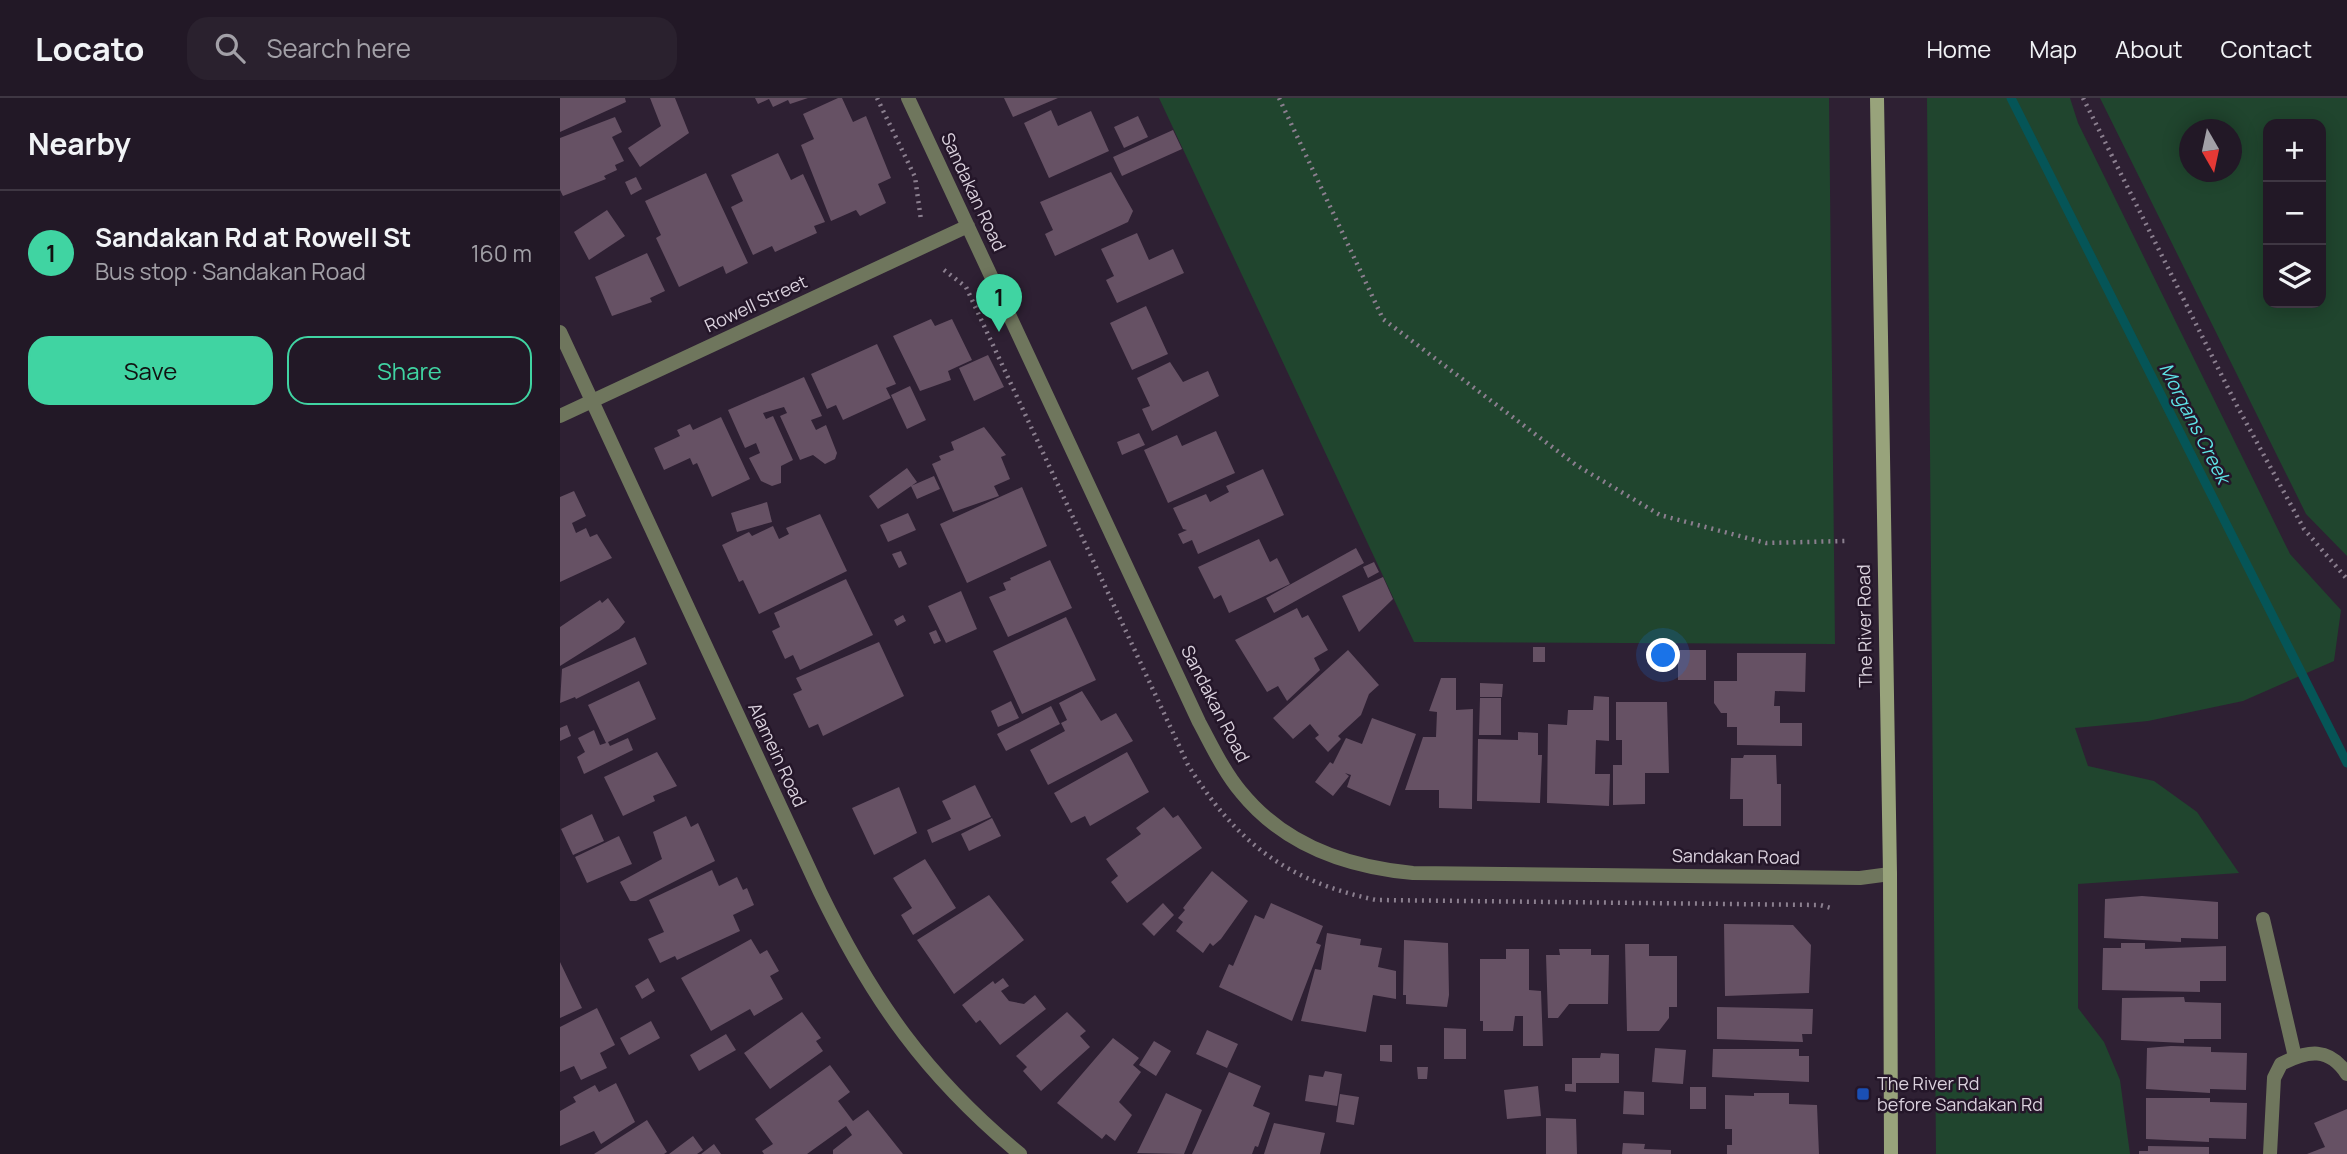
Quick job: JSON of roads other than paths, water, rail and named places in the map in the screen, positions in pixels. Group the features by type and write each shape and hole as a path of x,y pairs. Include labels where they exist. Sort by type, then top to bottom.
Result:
{"main road":[{"name":"The River Road","path":"1877,98 1890,873 1891,1154"}],"street":[{"name":"Sandakan Road","path":"908,98 1199,722 1240,792 1273,824 1307,846 1341,861 1376,870 1413,873 1860,878 1890,873"},
{"name":"Rowell Street","path":"560,416 968,226"},
{"name":"Alamein Road","path":"560,332 820,892 865,980 900,1032 942,1083 1020,1154"},
{"path":"2263,919 2295,1057"},
{"path":"2270,1154 2274,1078 2281,1064 2310,1054 2333,1057 2347,1074"}],"waterway":[{"name":"Morgans Creek","path":"2011,98 2347,763"}],"place":[{"name":"Sandakan Rd at Rowell St","path":"999,332"},
{"name":"The River Rd before Sandakan Rd","path":"1863,1094"}]}
